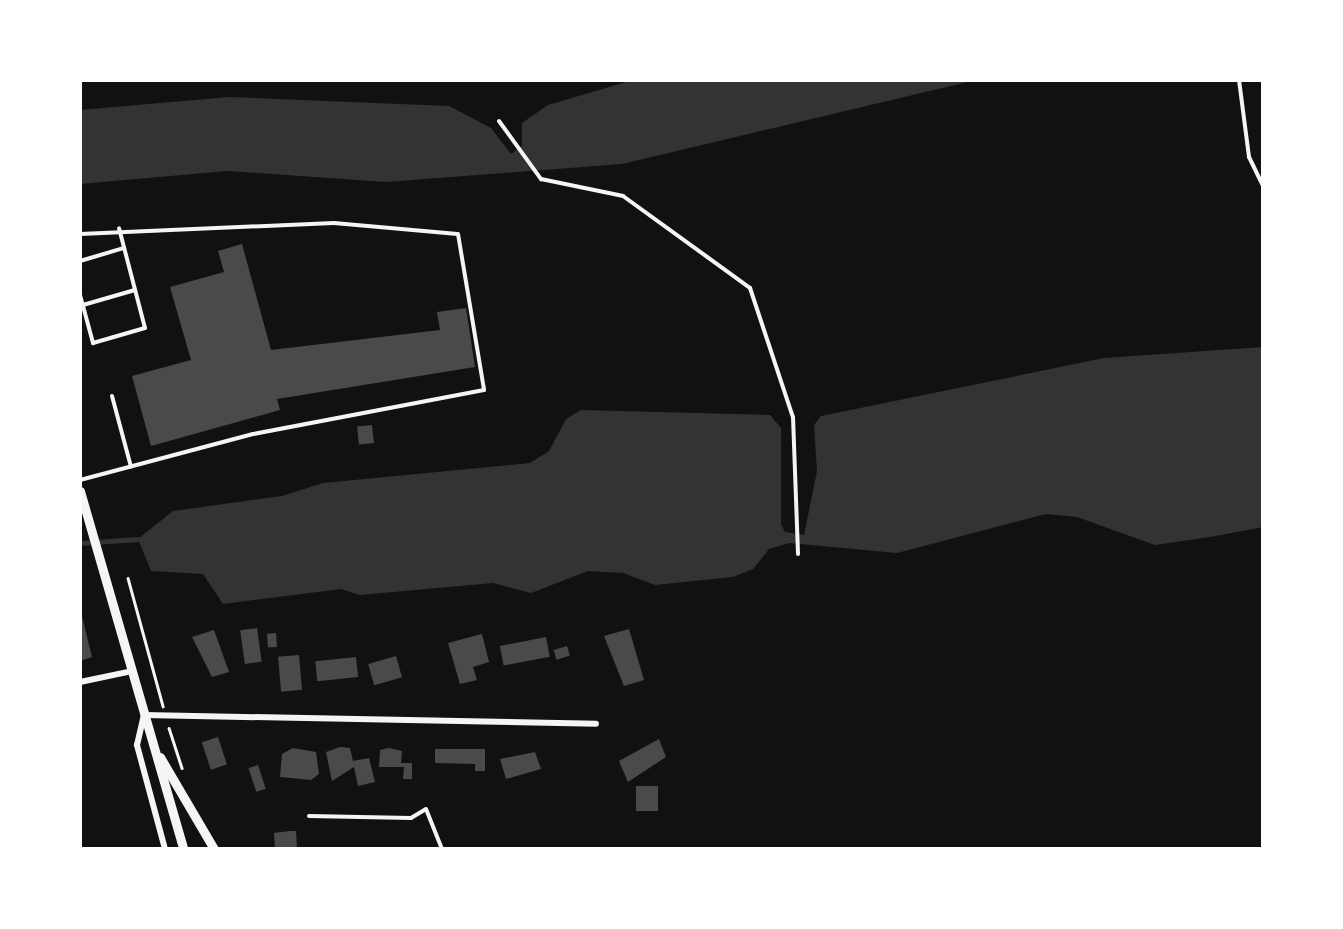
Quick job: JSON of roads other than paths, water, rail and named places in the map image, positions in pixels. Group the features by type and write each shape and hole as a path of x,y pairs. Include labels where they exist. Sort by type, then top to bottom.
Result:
{"main road":[{"path":"80,491 183,849"},
{"path":"153,746 214,849"}],"street":[{"path":"80,682 132,671"},
{"path":"164,849 137,745 144,715 596,724"}],"lane":[{"path":"1238,80 1249,156 1263,186"},
{"path":"500,121 537,175 557,185 623,196 750,288 793,417 798,554"},
{"path":"80,234 119,228 334,222 458,234 484,390 253,434 80,480"},
{"path":"80,295 93,343 145,328 119,228"},
{"path":"80,261 124,248"},
{"path":"83,305 135,290"},
{"path":"112,396 131,466"},
{"path":"309,816 411,818 426,808 442,849"}],"waterway":[{"path":"80,543 138,539"}]}
